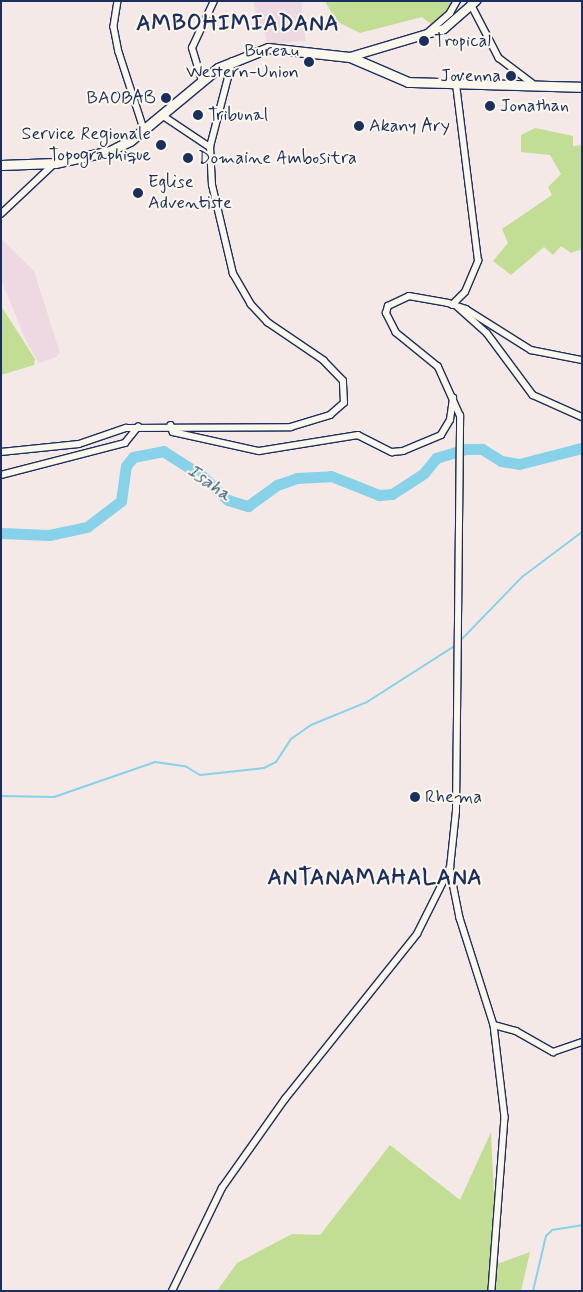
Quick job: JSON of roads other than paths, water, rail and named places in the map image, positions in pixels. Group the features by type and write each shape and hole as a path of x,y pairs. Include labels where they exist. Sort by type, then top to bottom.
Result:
{"main road":[{"path":"1,165 55,163 110,151 144,129 202,80 232,62 268,48 350,57 396,80 456,85 532,84 582,87"}],"street":[{"path":"118,1 114,26 119,52 144,129"},
{"path":"202,80 192,48 214,1"},
{"path":"424,37 457,1"},
{"path":"350,57 424,37 444,29 473,3 499,58 532,84"},
{"path":"1,452 71,445 138,427 272,428 310,423 344,403 346,390 324,361 262,317 233,274 219,222 210,147 232,62"},
{"path":"455,306 465,292 478,261 456,85"},
{"path":"162,115 210,147"},
{"path":"1,214 55,163"},
{"path":"492,1291 505,1117 494,1025 460,918 450,868 456,810 460,416 453,394 438,367 396,333 386,313 400,297 455,306 531,350 582,360"},
{"path":"455,306 487,333 533,395 582,417"},
{"path":"171,426 173,432 259,451 358,435 392,452 403,451 441,435 450,420 453,394"},
{"path":"1,475 125,443 138,427"},
{"path":"172,1291 222,1188 285,1099 417,934 450,868"},
{"path":"494,1025 516,1031 554,1052 582,1042"}],"waterway":[{"name":"Isaha","path":"1,533 49,535 87,527 121,501 126,466 133,457 163,451 201,475 228,500 248,506 277,485 297,478 331,476 379,495 392,494 424,473 436,458 466,449 482,449 501,461 519,464 582,448"},
{"path":"459,642 522,577 582,532"},
{"path":"1,796 54,797 155,762 185,766 200,775 264,768 276,762 291,739 311,725 367,702 456,645"},
{"path":"533,1291 546,1236 552,1230 582,1225"}],"place":[{"name":"Tropical","path":"424,41"},
{"name":"Bureau Western-Union","path":"309,62"},
{"name":"Jovenna","path":"511,76"},
{"name":"BAOBAB","path":"166,98"},
{"name":"Jonathan","path":"490,106"},
{"name":"Tribunal","path":"198,115"},
{"name":"Akany Ary","path":"359,126"},
{"name":"Service Regionale Topographique","path":"161,145"},
{"name":"Domaine Ambositra","path":"188,158"},
{"name":"Eglise Adventiste","path":"138,193"},
{"name":"Rhema","path":"415,797"}],"district":[{"name":"AMBOHIMIADANA","path":"238,25"},
{"name":"ANTANAMAHALANA","path":"375,879"}]}
